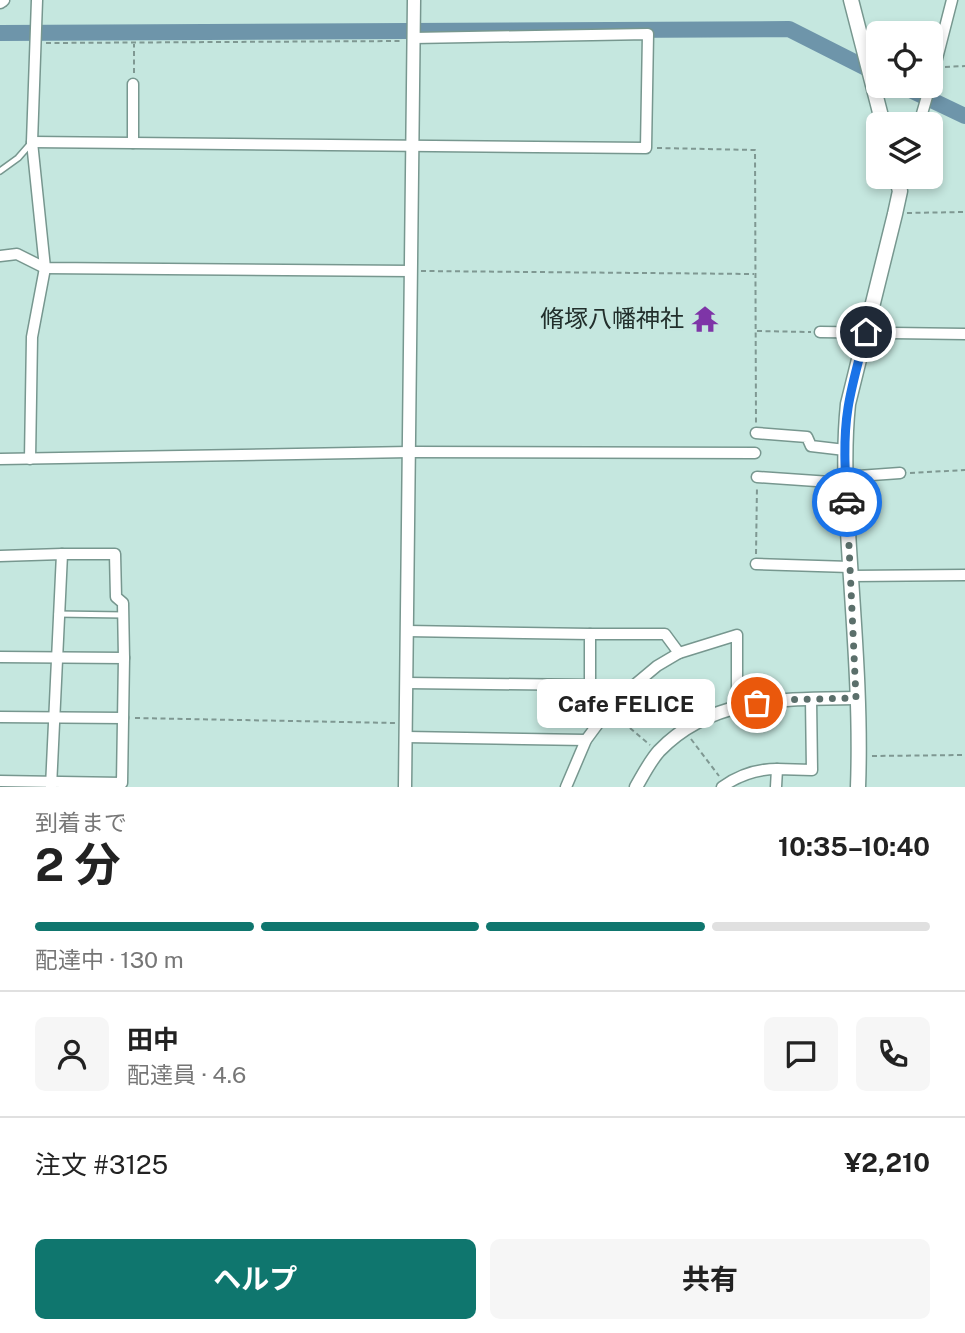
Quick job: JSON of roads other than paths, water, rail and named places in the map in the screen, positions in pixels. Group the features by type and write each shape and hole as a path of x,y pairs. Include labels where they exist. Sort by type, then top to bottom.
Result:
{"main road":[{"path":"852,0 880,112"},
{"path":"858,787 860,729 856,698 845,480 848,404 899,189"}],"street":[{"path":"30,459 32,337 45,268 32,142 37,0"},
{"path":"405,787 414,0"},
{"path":"943,37 952,0"},
{"path":"32,142 646,148 648,34 413,34"},
{"path":"133,85 133,143"},
{"path":"0,256 17,254 45,268 411,271"},
{"path":"820,332 965,334"},
{"path":"755,433 807,437 811,446 845,450"},
{"path":"0,460 410,452 755,453"},
{"path":"757,477 845,480 900,473"},
{"path":"51,784 57,614 62,554"},
{"path":"0,556 115,554 116,597 123,603 124,615 122,783 51,784 0,781"},
{"path":"756,564 850,572 965,575"},
{"path":"407,631 665,634 679,653"},
{"path":"590,634 590,685"},
{"path":"566,787 586,740 611,706 656,667 679,653 737,635 737,706"},
{"path":"0,657 124,658"},
{"path":"407,683 590,685 611,706"},
{"path":"636,787 658,752 690,724 737,706 777,700 856,698"},
{"path":"724,786 763,769 812,771 811,699"},
{"path":"0,717 123,718"},
{"path":"406,737 586,740"},
{"path":"776,787 777,769"}],"lane":[{"path":"0,171 18,158 32,142"},
{"path":"57,614 124,615"}],"waterway":[{"path":"0,33 789,29 866,68"},
{"path":"927,98 965,116"}],"place":[{"name":"脩塚八幡神社","path":"705,319"},
{"name":"Cafe FELICE","path":"757,703"}]}
